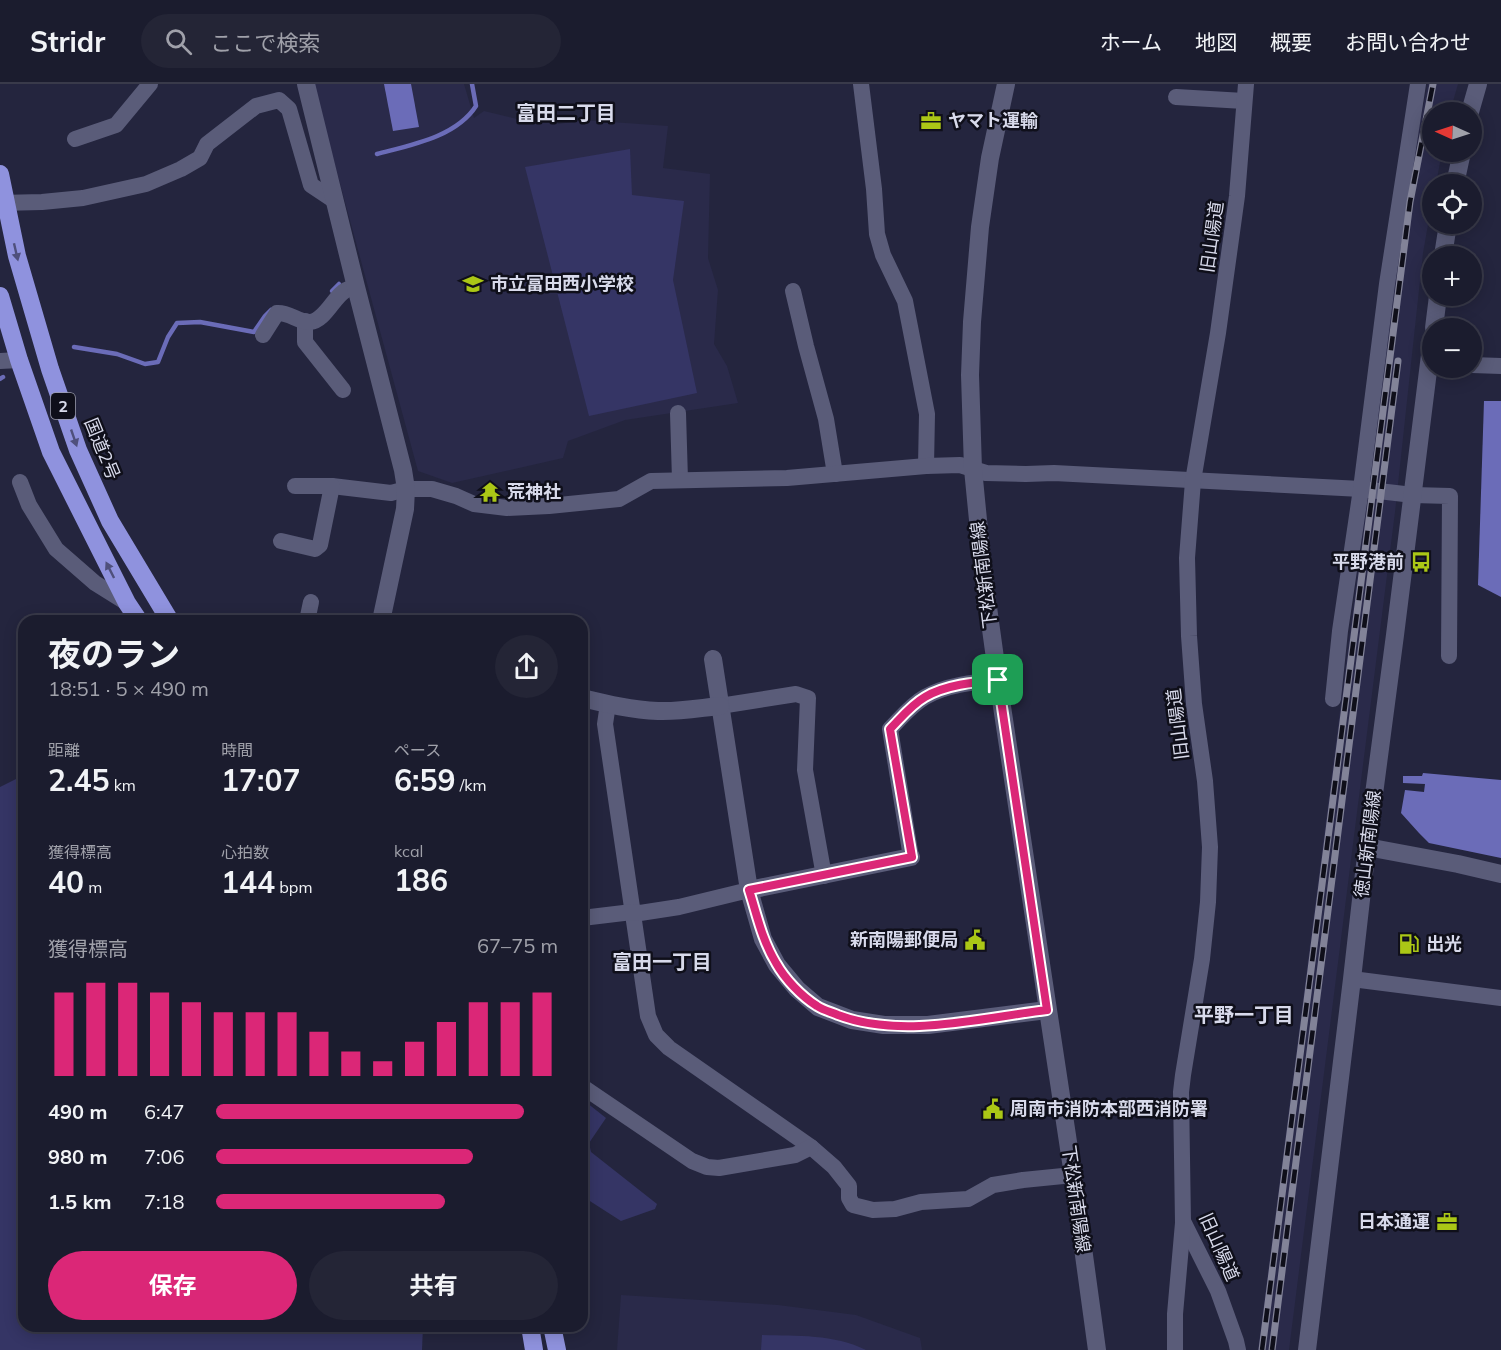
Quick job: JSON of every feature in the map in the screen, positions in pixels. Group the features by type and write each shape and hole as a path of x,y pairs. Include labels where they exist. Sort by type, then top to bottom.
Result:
{"highway":[{"name":"国道2号","path":"0,174 17,256 50,369 78,450 110,521 166,615"},
{"name":"2","path":"0,296 19,360 51,452 135,615"},
{"path":"531,1332 534,1350"},
{"path":"553,1332 557,1350"}],"main road":[{"path":"306,84 406,489 405,509 382,615"},
{"name":"下松新南陽線","path":"1006,84 990,158 979,238 970,375 973,469 982,571 1097,1350"},
{"path":"1473,102 1478,84"},
{"name":"徳山新南陽線","path":"1307,1350 1367,847 1429,378"},
{"path":"713,659 749,890 764,939 777,965 796,989 818,1007 852,1020 884,1025 928,1025 1047,1010"},
{"path":"588,699 626,708 659,711 720,706"},
{"path":"1367,847 1501,874"},
{"path":"749,890 912,857"}],"street":[{"path":"75,139 116,124 150,84"},
{"path":"861,84 877,234 883,255 905,301 927,414 926,466"},
{"name":"旧山陽道","path":"1238,1350 1218,1291 1183,1223 1181,1092 1202,959 1208,902 1210,847 1205,781 1194,704 1187,558 1193,481 1218,333 1237,196 1246,84"},
{"path":"1333,699 1340,631 1387,284 1418,84"},
{"path":"1176,97 1244,101"},
{"path":"0,203 83,198 146,184 200,158 207,144 256,106 279,100 289,110 311,185 335,201"},
{"path":"263,335 277,313 284,312 310,322 317,320 346,290 356,287"},
{"path":"793,291 826,419 835,474"},
{"path":"305,321 305,342 343,390"},
{"path":"0,361 19,360"},
{"path":"1482,365 1501,366"},
{"path":"678,413 680,480"},
{"path":"295,486 332,486 391,493 406,489 432,489 474,504 507,508 619,499 651,481 787,478 960,465 986,472 1054,473 1361,489 1413,495 1450,496 1449,656"},
{"path":"20,482 29,505 57,549 95,583 128,603"},
{"path":"281,541 315,549 320,545 332,486"},
{"path":"308,615 311,602"},
{"path":"912,857 890,729 909,709 938,691 974,682 998,680"},
{"path":"720,706 796,694 808,698 805,770 824,876"},
{"path":"608,704 605,724 632,912 648,1016 656,1035 669,1048 812,1147 834,1167 849,1186 849,1198 853,1205 873,1210 895,1209 921,1202 968,1199 993,1185 1072,1175"},
{"path":"588,917 679,907 749,890"},
{"path":"1352,979 1501,998"},
{"path":"588,1090 692,1161 707,1167 719,1168 795,1155 812,1147"},
{"path":"1175,1350 1175,1314 1183,1223"}],"shaded area":[{"path":"313,84 464,84 474,118 484,111 525,121 537,117 559,124 583,120 668,126 663,168 710,174 708,258 718,290 714,344 727,366 738,403 625,420 568,441 563,458 452,483 418,471"},
{"path":"384,84 411,84 419,127 393,131"},
{"path":"1428,84 1458,84 1453,102 1424,102"},
{"path":"1422,112 1422,162 1440,162 1438,174 1422,174 1422,234 1426,234 1424,246 1422,246 1395,512 1289,1350 1258,1350 1409,172"},
{"path":"630,149 632,195 684,201 673,280 697,393 589,416 525,167"},
{"path":"1484,401 1501,401 1501,597 1478,585"},
{"path":"1423,773 1501,780 1501,858 1429,843 1419,833 1401,813 1405,790 1424,792 1425,784 1403,783 1403,776 1422,776"},
{"path":"18,778 18,1332 423,1332 422,1350 0,1350 0,787"},
{"path":"588,1104 606,1118 589,1143 591,1152 657,1204 655,1209 621,1221 588,1200"},
{"path":"621,1295 778,1305 856,1315 920,1338 922,1350 617,1350"},
{"path":"762,1335 828,1338 866,1350 761,1350"}],"waterway":[{"path":"377,154 432,138 457,125 476,106 472,84"},
{"path":"332,291 339,284"},
{"path":"74,347 117,354 145,364 158,362 168,337 177,323 200,322 254,332 271,310"}],"railway":[{"path":"1262,1350 1410,202 1433,84"},
{"path":"1272,1350 1398,361"}],"place":[{"name":"ヤマト運輸","path":"931,121"},
{"name":"市立富田西小学校","path":"473,284"},
{"name":"荒神社","path":"490,492"},
{"name":"平野港前","path":"1421,562"},
{"name":"新南陽郵便局","path":"975,940"},
{"name":"出光","path":"1409,944"},
{"name":"周南市消防本部西消防署","path":"993,1109"},
{"name":"日本通運","path":"1447,1222"}],"district":[{"name":"富田二丁目","path":"566,113"},
{"name":"富田一丁目","path":"662,962"},
{"name":"平野一丁目","path":"1244,1015"}],"route":[{"path":"998,680 1047,1010 928,1025 884,1025 852,1020 818,1007 796,989 777,965 764,939 749,890 912,857 890,729 909,709 938,691 974,682 998,680"}]}
